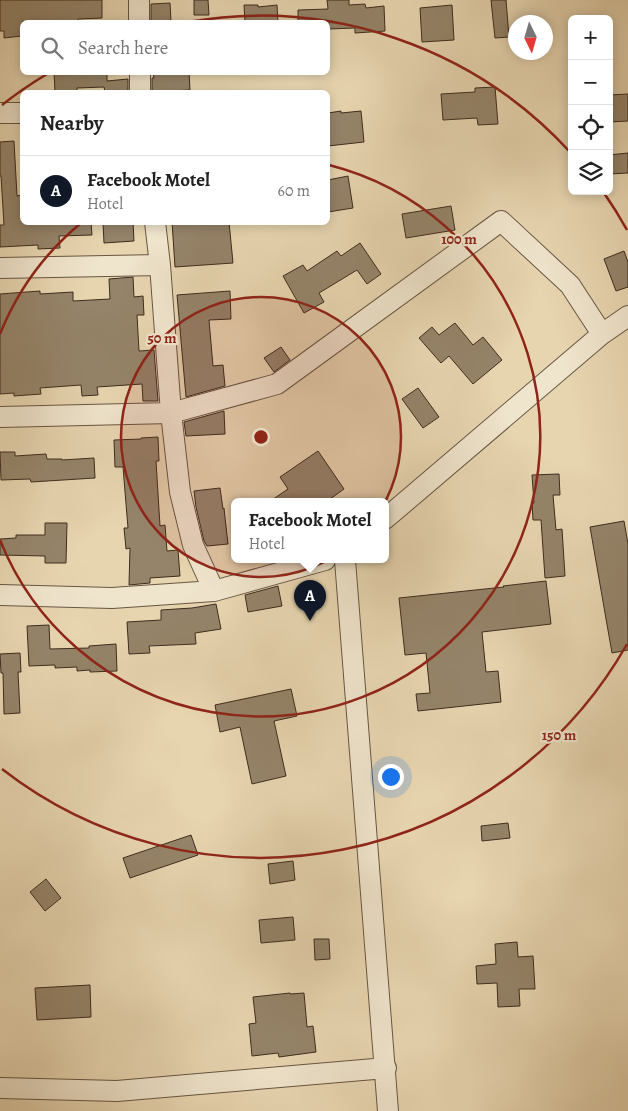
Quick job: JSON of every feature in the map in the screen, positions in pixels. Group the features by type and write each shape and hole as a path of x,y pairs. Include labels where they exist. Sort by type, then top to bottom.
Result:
{"street":[{"path":"139,0 139,20"},
{"path":"140,75 140,90"},
{"path":"0,113 20,113"},
{"path":"0,417 172,413 277,384 501,221 570,285 602,334"},
{"path":"155,225 180,492 193,546 214,591"},
{"path":"0,268 160,265"},
{"path":"389,516 602,334 628,316"},
{"path":"0,595 112,598 214,591 314,563"},
{"path":"345,563 388,1111"},
{"path":"0,1088 117,1091 386,1068"}],"building":[{"path":"0,0 102,0 102,18 20,20 20,36 4,38 4,31 0,31"},
{"path":"194,0 208,0 209,15 194,15"},
{"path":"327,0 349,0 349,5 365,4 366,8 384,6 385,31 355,33 355,28 330,29 330,20 298,20 298,10 328,9"},
{"path":"491,0 506,0 508,37 495,38"},
{"path":"170,3 171,20 151,20 151,4"},
{"path":"244,5 258,5 258,7 277,5 278,20 245,20"},
{"path":"452,5 454,40 422,42 420,8"},
{"path":"54,75 107,75 107,81 128,79 128,90 105,90 104,87 55,90"},
{"path":"154,75 189,75 190,90 152,90 152,78 154,78"},
{"path":"495,87 498,124 478,125 477,118 443,120 441,94 475,92 475,88"},
{"path":"628,94 628,121 613,122 613,95"},
{"path":"361,111 364,142 330,146 330,113"},
{"path":"14,141 17,196 20,195 20,225 91,225 92,235 59,236 60,248 38,249 38,245 0,247 0,225 4,225 0,176 0,142"},
{"path":"628,153 628,173 613,174 613,155"},
{"path":"348,176 353,208 330,212 330,180"},
{"path":"451,206 455,230 406,238 402,214"},
{"path":"103,225 133,225 134,241 104,243"},
{"path":"172,225 229,225 233,263 175,267"},
{"path":"360,243 381,274 367,284 357,270 319,293 324,302 304,313 283,276 303,265 307,271 337,251 341,256"},
{"path":"624,251 628,262 628,287 616,291 604,259"},
{"path":"133,277 134,297 143,296 144,315 137,315 139,351 154,350 158,401 143,401 142,384 97,387 98,395 82,396 81,385 40,388 41,394 14,396 14,393 0,394 0,294 40,291 40,294 73,292 73,301 110,299 109,279"},
{"path":"230,291 231,319 209,320 213,366 223,365 225,386 186,397 177,295"},
{"path":"455,323 473,345 483,337 502,360 473,384 449,356 441,363 419,338 432,327 439,335"},
{"path":"281,347 290,360 274,372 264,358"},
{"path":"418,388 439,417 423,428 402,399"},
{"path":"224,411 225,434 186,436 184,422"},
{"path":"158,437 159,461 156,461 160,526 165,525 167,551 178,550 180,576 150,578 150,583 129,585 130,548 126,549 124,528 128,528 123,467 115,467 114,440"},
{"path":"318,451 344,489 332,498 275,498 288,489 280,477"},
{"path":"0,452 15,452 15,456 46,454 47,459 62,460 94,458 95,478 31,482 30,479 1,480"},
{"path":"559,474 560,495 553,495 556,530 562,529 565,576 545,578 541,520 533,520 532,475"},
{"path":"220,488 228,544 207,546 204,541 194,491"},
{"path":"624,521 628,544 628,650 612,653 590,527"},
{"path":"45,523 67,523 66,563 45,563 45,556 0,555 0,539 16,538 16,535 45,535"},
{"path":"546,581 551,624 482,632 486,672 498,671 501,702 418,711 416,694 430,693 426,653 405,655 399,598"},
{"path":"278,586 282,606 248,612 245,595"},
{"path":"216,604 221,629 195,633 196,644 149,646 150,653 129,654 127,622 161,620 161,610"},
{"path":"49,625 50,649 89,648 89,646 116,644 117,671 90,672 90,670 77,671 77,667 55,668 55,665 29,666 27,626"},
{"path":"20,653 21,672 18,672 20,713 4,714 3,673 1,673 0,654"},
{"path":"291,689 297,716 274,721 286,776 252,784 240,727 220,732 215,705"},
{"path":"508,823 510,838 482,841 481,826"},
{"path":"191,835 198,855 130,878 123,858"},
{"path":"293,861 295,880 270,884 268,864"},
{"path":"46,879 61,898 45,911 30,892"},
{"path":"293,917 295,940 261,943 259,920"},
{"path":"314,939 329,939 330,959 315,960"},
{"path":"517,942 518,957 533,956 535,989 519,989 520,1006 498,1007 497,983 477,984 476,966 496,964 495,944"},
{"path":"90,985 91,1017 37,1020 35,988"},
{"path":"304,993 307,1027 313,1026 316,1052 279,1057 278,1053 252,1056 249,1024 256,1023 253,997"}],"place":[{"name":"Facebook Motel","path":"310,621"}]}
